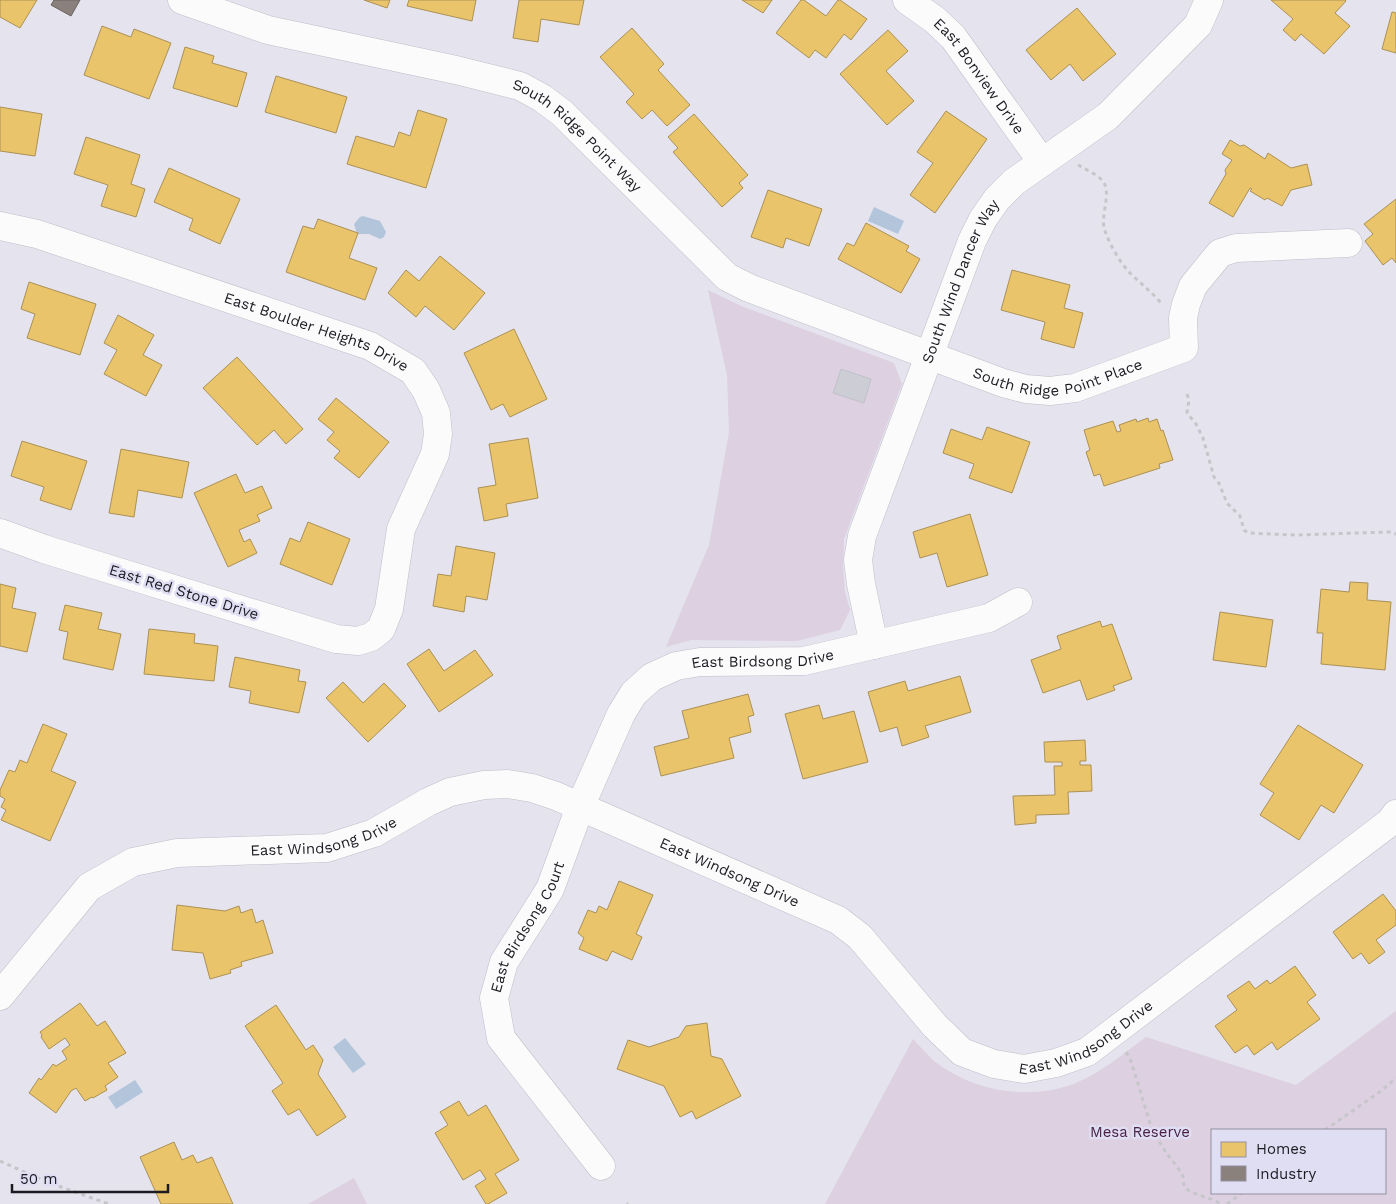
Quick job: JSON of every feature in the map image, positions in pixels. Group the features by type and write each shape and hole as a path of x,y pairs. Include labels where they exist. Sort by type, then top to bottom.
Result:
{"street":[{"name":"South Ridge Point Way","path":"182,0 268,30 456,70 520,86 542,98 562,113 728,277 749,288 929,356"},
{"name":"East Bonview Drive","path":"908,0 936,20 953,37 1042,162"},
{"name":"South Wind Dancer Way","path":"874,645 860,584 858,560 862,536 972,241 983,219 997,199 1014,182 1108,116 1198,25 1208,0"},
{"name":"East Boulder Heights Drive","path":"0,226 37,234 370,346 413,371 426,390 436,413 438,434 435,454 400,529 389,609 381,628 370,637"},
{"name":"South Ridge Point Place","path":"929,356 1002,383 1026,389 1050,391 1074,388 1184,348 1183,318 1186,304 1193,286 1220,253 1236,248 1348,244"},
{"name":"East Red Stone Drive","path":"0,533 44,549 336,639 358,641 370,637"},
{"name":"East Birdsong Drive","path":"580,807 621,714 634,693 652,677 676,666 700,662 804,661 989,618 1018,602"},
{"name":"East Windsong Drive","path":"0,996 89,887 133,862 177,853 327,848 374,833 428,802 450,792 484,784 508,784 532,788 556,796 838,920 860,937 935,1026 962,1052 994,1064 1024,1068 1056,1063 1087,1052 1389,823 1396,814"},
{"name":"East Birdsong Court","path":"580,807 550,889 504,962 494,998 501,1038 601,1166"}],"path":[{"path":"1077,164 1101,179 1105,186 1106,197 1102,218 1105,231 1129,273 1165,307"},
{"path":"1186,394 1189,400 1187,413 1196,424 1203,438 1214,477 1218,481 1227,503 1240,516 1244,530 1248,533 1296,535 1390,532 1396,534"},
{"path":"1124,1047 1152,1130 1183,1176 1184,1187 1190,1192 1214,1199 1221,1204"},
{"path":"1326,1129 1396,1078"},
{"path":"0,1161 47,1182 109,1204"},
{"path":"1227,1204 1241,1194"}],"green space":[{"path":"708,290 741,306 894,363 902,384 844,539 843,567 845,592 850,610 840,630 797,641 691,640 666,647 709,545 729,432 727,375"},
{"name":"Mesa Reserve","path":"1396,1011 1396,1204 825,1204 913,1039 934,1061 966,1080 1002,1090 1040,1092 1086,1079 1146,1037 1296,1085"},
{"path":"354,1178 367,1204 308,1204"}],"water":[{"path":"874,207 904,221 898,234 868,221"},
{"path":"363,216 380,221 386,232 384,237 380,239 369,234 357,234 354,224"},
{"path":"345,1038 366,1064 353,1073 333,1047"},
{"path":"135,1080 143,1092 116,1109 108,1097"}],"building: Homes":[{"path":"0,0 37,0 20,28 0,17"},
{"path":"364,0 390,0 387,8"},
{"path":"409,0 476,0 472,21 407,6"},
{"path":"519,0 584,0 579,25 541,19 538,42 513,38"},
{"path":"742,0 772,0 763,13"},
{"path":"801,0 804,0 826,16 838,0 840,0 867,19 851,40 844,34 826,58 815,50 809,58 776,33"},
{"path":"1271,0 1345,0 1335,13 1350,26 1324,54 1301,34 1295,41 1283,30 1293,19"},
{"path":"1077,8 1116,54 1083,81 1070,64 1051,80 1026,50"},
{"path":"1392,12 1396,13 1396,53 1382,49"},
{"path":"102,26 131,37 134,29 171,43 149,99 84,75"},
{"path":"632,28 664,64 658,70 690,105 667,126 652,110 642,119 626,102 634,94 600,57"},
{"path":"888,30 908,51 886,71 914,101 887,125 840,74"},
{"path":"185,47 214,56 212,63 247,73 237,107 173,88"},
{"path":"276,76 347,97 336,133 265,112"},
{"path":"0,107 42,114 35,156 0,151"},
{"path":"418,110 447,119 426,188 347,164 356,136 394,147 399,132 410,136"},
{"path":"946,111 987,139 935,213 910,195 933,163 917,152"},
{"path":"694,114 748,175 739,183 743,188 722,207 673,152 678,148 668,137"},
{"path":"86,137 140,155 131,184 145,189 136,217 101,206 108,185 74,174"},
{"path":"1230,140 1240,146 1244,145 1265,159 1268,153 1291,168 1307,164 1312,185 1291,190 1282,206 1267,198 1265,200 1250,191 1252,189 1250,188 1233,217 1209,203 1232,160 1222,154"},
{"path":"169,168 240,199 220,244 189,230 193,219 154,202"},
{"path":"768,190 822,209 809,246 786,238 783,248 751,237"},
{"path":"1396,199 1396,263 1392,258 1383,265 1365,241 1373,234 1364,224"},
{"path":"318,219 358,233 349,258 377,268 365,300 286,272 303,226 314,229"},
{"path":"866,223 909,246 906,251 920,259 901,293 838,259 847,243 854,246"},
{"path":"440,256 485,293 454,330 425,306 416,317 388,293 406,270 419,281"},
{"path":"1012,270 1070,285 1064,308 1083,313 1074,348 1041,339 1045,322 1001,310"},
{"path":"29,282 96,304 80,355 27,338 35,314 21,309"},
{"path":"118,315 154,335 143,355 162,365 146,396 104,374 117,350 104,343"},
{"path":"514,329 547,399 510,417 503,404 491,410 464,353"},
{"path":"237,357 303,429 286,444 274,430 257,445 203,388"},
{"path":"336,398 389,442 359,478 334,458 340,451 327,440 334,432 318,419"},
{"path":"1148,418 1149,422 1157,419 1161,431 1163,430 1173,460 1159,464 1160,468 1104,486 1100,474 1094,476 1086,452 1090,450 1084,430 1113,421 1117,432 1121,431 1119,425 1136,419 1137,422"},
{"path":"987,427 1030,442 1012,493 969,478 974,464 943,453 951,429 982,440"},
{"path":"528,438 538,498 506,504 508,516 484,521 478,488 496,485 489,444"},
{"path":"22,441 87,461 71,510 40,500 44,487 11,476"},
{"path":"121,449 189,462 182,498 138,490 134,517 109,513"},
{"path":"236,474 245,493 262,486 272,508 257,515 260,521 239,530 244,542 250,539 257,553 228,567 194,493"},
{"path":"970,514 988,575 947,587 937,553 920,558 913,532"},
{"path":"308,522 350,539 332,585 280,564 290,538 300,542"},
{"path":"456,546 495,553 487,600 466,596 464,612 433,606 438,574 451,576"},
{"path":"1350,582 1368,583 1367,600 1391,602 1385,670 1321,664 1323,633 1317,633 1321,589 1349,592"},
{"path":"0,584 16,588 12,608 36,613 27,652 0,646"},
{"path":"65,605 102,613 98,629 121,634 113,670 63,659 68,632 59,630"},
{"path":"1220,612 1273,620 1266,667 1213,660"},
{"path":"1100,621 1102,627 1112,624 1132,679 1113,686 1115,690 1087,700 1080,680 1043,693 1031,660 1061,649 1057,636"},
{"path":"149,629 195,634 194,643 218,646 214,681 144,674"},
{"path":"429,649 444,671 475,650 493,675 439,712 407,664"},
{"path":"235,657 300,670 298,681 306,682 299,713 249,703 251,691 229,687"},
{"path":"960,676 971,712 925,726 929,737 902,746 897,727 880,732 868,692 905,681 908,691"},
{"path":"343,682 363,703 384,683 406,706 368,742 326,698"},
{"path":"748,694 754,715 748,717 751,732 729,738 734,758 661,776 654,747 689,738 682,711"},
{"path":"819,705 823,719 854,711 868,762 803,779 785,714"},
{"path":"43,724 67,734 51,771 76,782 50,841 1,820 6,810 1,807 5,799 0,796 0,790 9,770 15,772 20,760 27,763"},
{"path":"1298,725 1363,765 1334,813 1321,805 1299,840 1260,815 1274,793 1260,784"},
{"path":"1085,740 1086,761 1080,761 1080,765 1091,765 1092,791 1068,792 1069,814 1036,815 1036,823 1015,825 1013,796 1055,795 1054,766 1062,766 1062,762 1045,762 1044,742"},
{"path":"619,881 653,895 636,934 642,937 632,960 612,951 607,961 579,949 584,938 578,933 588,910 596,913 599,906 607,910"},
{"path":"1383,894 1396,911 1396,925 1376,940 1385,952 1369,964 1361,953 1353,959 1333,932"},
{"path":"177,905 225,911 239,906 241,913 252,909 256,923 263,920 273,953 241,962 242,966 230,970 231,973 210,979 203,953 172,950"},
{"path":"1295,966 1316,995 1307,1002 1320,1019 1277,1050 1272,1042 1254,1055 1247,1045 1235,1053 1215,1026 1237,1010 1227,996 1249,981 1255,989 1267,980 1270,984"},
{"path":"80,1003 97,1026 105,1021 126,1053 108,1063 118,1077 105,1086 107,1090 85,1101 76,1088 71,1091 56,1113 29,1093 39,1078 41,1080 53,1064 56,1066 67,1059 62,1051 70,1045 65,1038 49,1049 40,1032"},
{"path":"276,1005 306,1050 313,1045 323,1060 318,1074 346,1117 317,1136 299,1109 288,1115 272,1091 283,1083 245,1026"},
{"path":"707,1023 711,1056 722,1059 741,1096 696,1119 692,1111 680,1117 664,1086 617,1069 628,1040 649,1047 679,1037 686,1026"},
{"path":"459,1101 468,1116 486,1105 519,1160 495,1174 507,1193 488,1204 486,1204 475,1186 486,1179 480,1170 463,1180 435,1133 448,1125 440,1112"},
{"path":"174,1142 182,1160 193,1155 197,1163 212,1157 233,1204 161,1204 140,1157"}],"building: Industry":[{"path":"54,0 80,0 71,16 51,5"}],"building: Other":[{"path":"841,369 871,379 864,403 833,393"}]}
